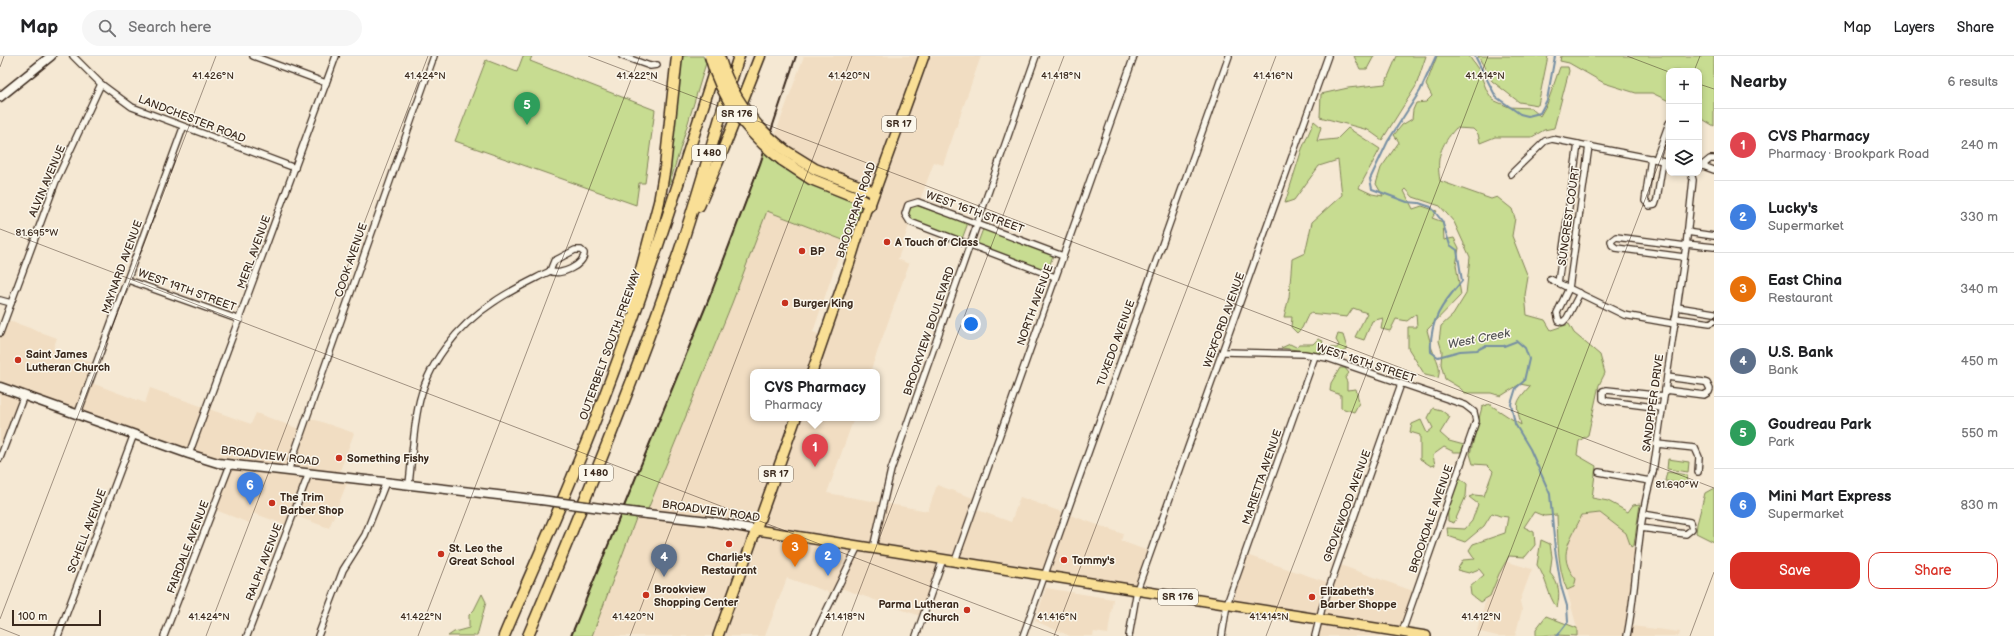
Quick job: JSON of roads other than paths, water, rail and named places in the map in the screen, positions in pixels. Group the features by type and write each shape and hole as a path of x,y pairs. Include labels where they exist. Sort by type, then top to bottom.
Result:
{"highway":[{"path":"613,372 659,202 665,167 677,56"},
{"name":"SR 176","path":"710,56 718,81 738,116 758,140 784,156 811,178 856,197 870,205"},
{"name":"OUTERBELT SOUTH FREEWAY","path":"504,636 571,480 613,372 660,242 719,56"},
{"name":"SR 176","path":"719,56 729,83 744,108 784,156 874,192"},
{"name":"I 480","path":"528,636 575,527 623,406 680,250 739,56"},
{"path":"680,250 723,150 760,56"}],"main road":[{"path":"0,97 51,56"},
{"name":"BROOKPARK ROAD","path":"813,369 850,262 866,210 870,205 924,56"},
{"name":"BROADVIEW ROAD","path":"0,387 78,413 189,454 230,465 409,484 709,521 1399,633 1426,636"},
{"name":"SR 17","path":"718,636 795,421"}],"street":[{"name":"LANDCHESTER ROAD","path":"73,56 102,84 132,107 183,128 295,168"},
{"path":"252,56 326,84"},
{"name":"MERL AVENUE","path":"189,454 240,320 336,56"},
{"name":"COOK AVENUE","path":"288,471 434,56"},
{"path":"622,56 650,66 657,65"},
{"name":"BROOKVIEW BOULEVARD","path":"873,548 891,470 1036,56"},
{"name":"NORTH AVENUE","path":"955,561 1134,56"},
{"name":"TUXEDO AVENUE","path":"1023,636 1229,56"},
{"name":"WEXFORD AVENUE","path":"1129,636 1137,590 1224,352 1328,56"},
{"name":"ALVIN AVENUE","path":"0,333 56,181 102,84"},
{"name":"MAYNARD AVENUE","path":"78,413 183,128"},
{"path":"1666,130 1653,159 1645,201 1650,206 1655,204 1657,199 1666,164"},
{"path":"1511,174 1545,140 1552,139 1653,159 1666,160"},
{"path":"1558,283 1578,144"},
{"name":"SUNCREST COURT","path":"1580,293 1567,318 1560,322 1557,319 1557,313 1569,288 1589,146"},
{"path":"1702,166 1710,159 1714,159"},
{"path":"1702,167 1714,170"},
{"name":"SANDPIPER DRIVE","path":"1627,636 1643,514 1657,444 1688,232 1693,180 1692,176"},
{"name":"WEST 16TH STREET","path":"1055,277 910,222 905,214 906,210 908,205 918,202 978,223 1063,256"},
{"path":"1688,232 1714,236"},
{"path":"1684,257 1616,248 1612,245 1612,241 1616,237 1714,247"},
{"path":"409,484 418,408 429,376 442,352 457,333 493,302 550,271 554,261 575,250 581,250 584,252 584,256 580,263 560,273 553,273 550,271"},
{"path":"1550,279 1624,315 1675,321 1710,323 1714,321"},
{"name":"WEST 19TH STREET","path":"128,280 240,320"},
{"path":"0,300 11,303"},
{"path":"1677,306 1714,313"},
{"name":"WEST 16TH STREET","path":"1224,352 1304,354 1328,358 1464,405 1474,412"},
{"name":"MARIETTA AVENUE","path":"1222,636 1227,604 1315,356"},
{"path":"1665,390 1704,395 1709,392 1710,389 1707,383 1704,382 1666,377"},
{"name":"GROVEWOOD AVENUE","path":"1315,636 1318,619 1401,384"},
{"path":"1662,408 1607,401 1603,399 1602,394 1603,391 1607,390 1664,396"},
{"path":"0,458 24,395"},
{"name":"BROOKDALE AVENUE","path":"1399,633 1476,421 1474,412"},
{"name":"SCHELL AVENUE","path":"58,636 134,434"},
{"path":"1657,444 1695,448 1699,457 1698,472"},
{"name":"FAIRDALE AVENUE","path":"164,636 230,465"},
{"path":"1599,472 1650,481"},
{"name":"RALPH AVENUE","path":"247,636 309,473"},
{"path":"318,636 343,570 366,535 386,482"},
{"path":"1641,528 1686,534 1692,529 1690,522 1643,514"},
{"path":"814,636 858,546"},
{"path":"916,636 943,559"}],"waterway":[{"name":"West Creek","path":"1436,56 1420,91 1388,141 1370,179 1372,189 1407,202 1419,203 1431,207 1442,221 1450,245 1457,250 1462,281 1448,297 1438,314 1432,331 1431,352 1438,357 1460,351 1477,350 1485,346 1504,346 1517,341 1525,348 1529,359 1524,381 1516,388 1511,404 1515,424 1530,449 1550,494 1555,549 1561,586 1567,606 1568,622 1557,636"},
{"name":"West Creek","path":"1475,56 1496,97 1520,114 1528,116 1540,113 1547,100 1555,56"}],"railway":[{"path":"571,636 710,296 760,164 796,56"}],"place":[{"name":"Goudreau Park","path":"527,125"},
{"name":"A Touch of Class","path":"887,242"},
{"name":"BP","path":"802,251"},
{"name":"Burger King","path":"785,303"},
{"name":"Saint James Lutheran Church","path":"18,360"},
{"name":"Something Fishy","path":"339,458"},
{"name":"CVS Pharmacy","path":"815,467"},
{"name":"The Trim Barber Shop","path":"272,503"},
{"name":"Mini Mart Express","path":"250,505"},
{"name":"Charlie's Restaurant","path":"729,544"},
{"name":"St. Leo the Great School","path":"441,554"},
{"name":"Tommy's","path":"1064,560"},
{"name":"East China","path":"795,567"},
{"name":"Lucky's","path":"828,576"},
{"name":"U.S. Bank","path":"664,577"},
{"name":"Brookview Shopping Center","path":"646,595"},
{"name":"Elizabeth's Barber Shoppe","path":"1312,597"},
{"name":"Parma Lutheran Church","path":"967,610"}]}
